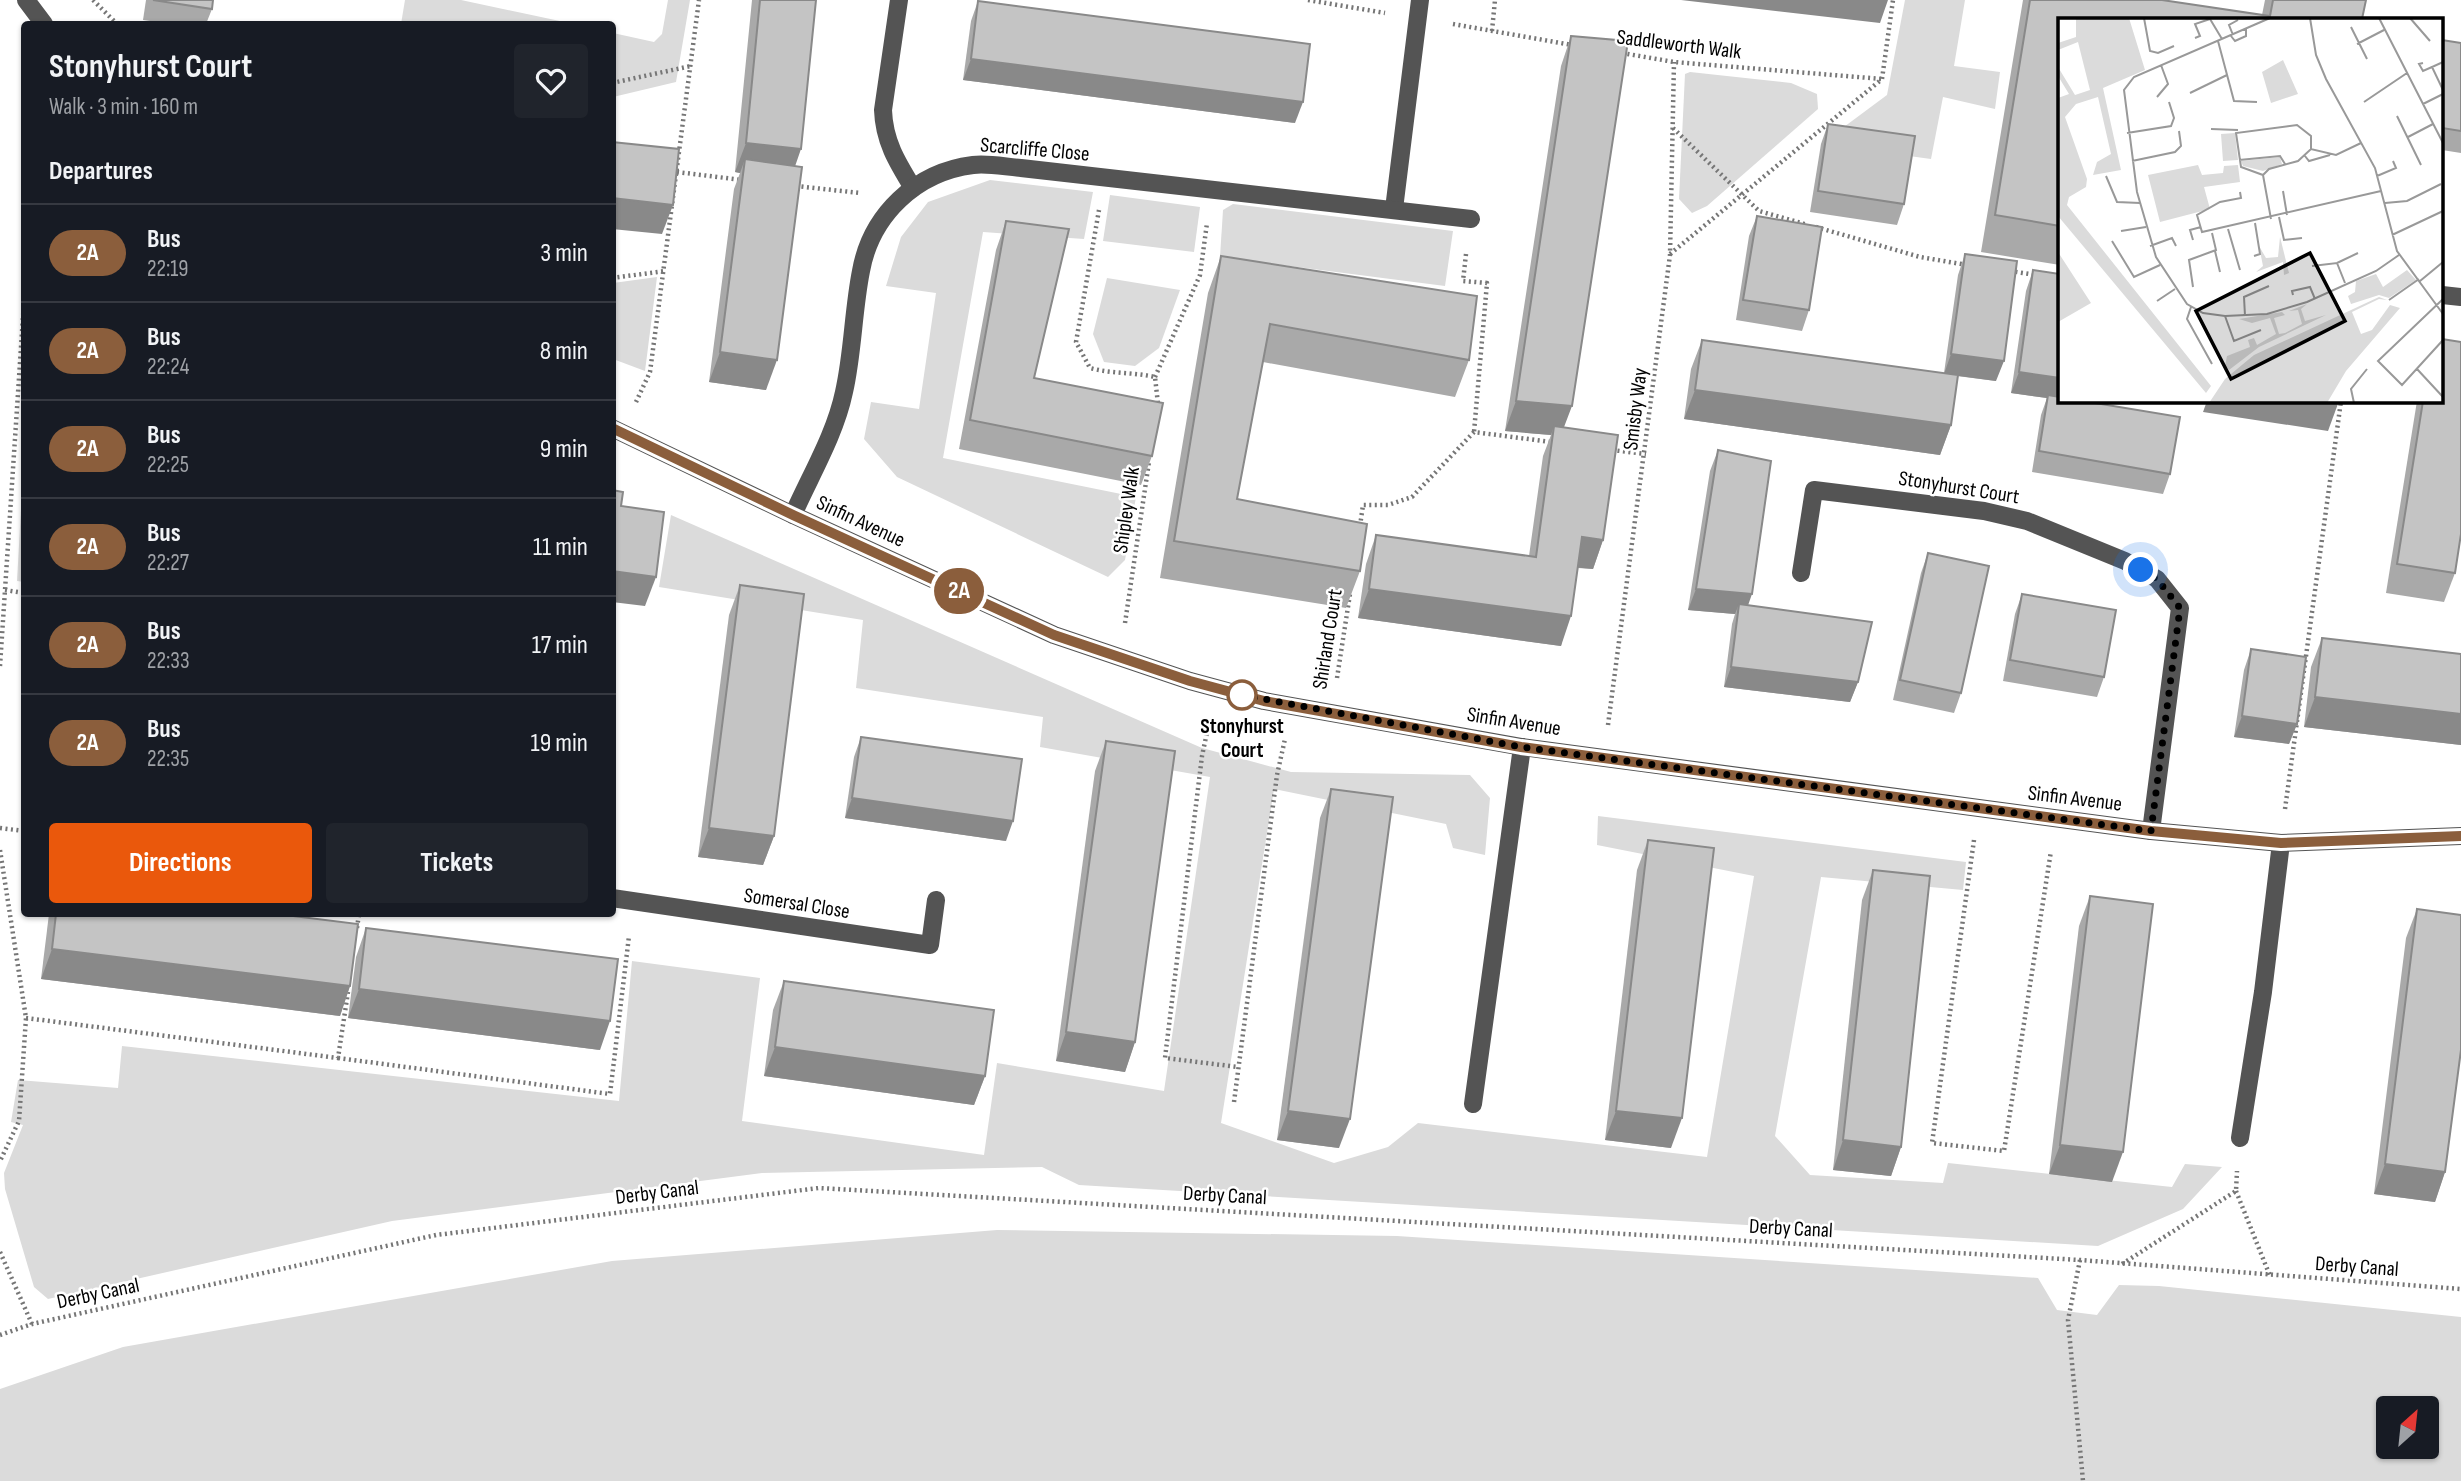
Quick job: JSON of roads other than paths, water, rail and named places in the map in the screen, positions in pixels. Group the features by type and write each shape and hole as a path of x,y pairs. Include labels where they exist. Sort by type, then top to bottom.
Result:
{"street":[{"path":"26,0 42,21"},
{"path":"899,0 883,125 906,193"},
{"path":"1394,209 1420,0"},
{"name":"Scarcliffe Close","path":"793,515 844,393 861,270 874,230 906,193 948,171 975,164 1471,219"},
{"name":"Sinfin Avenue","path":"617,430 793,515 1054,635 1217,688 1292,706 1521,747 2151,831 2281,843 2461,836"},
{"name":"Stonyhurst Court","path":"1801,573 1814,490 1984,511 2027,521 2125,561 2157,579 2180,608 2151,831"},
{"path":"1472,1104 1521,747"},
{"path":"2239,1138 2263,992 2281,843"},
{"name":"Somersal Close","path":"616,899 930,946 936,900"}],"place":[{"name":"Stonyhurst Court","path":"1242,695"}]}
